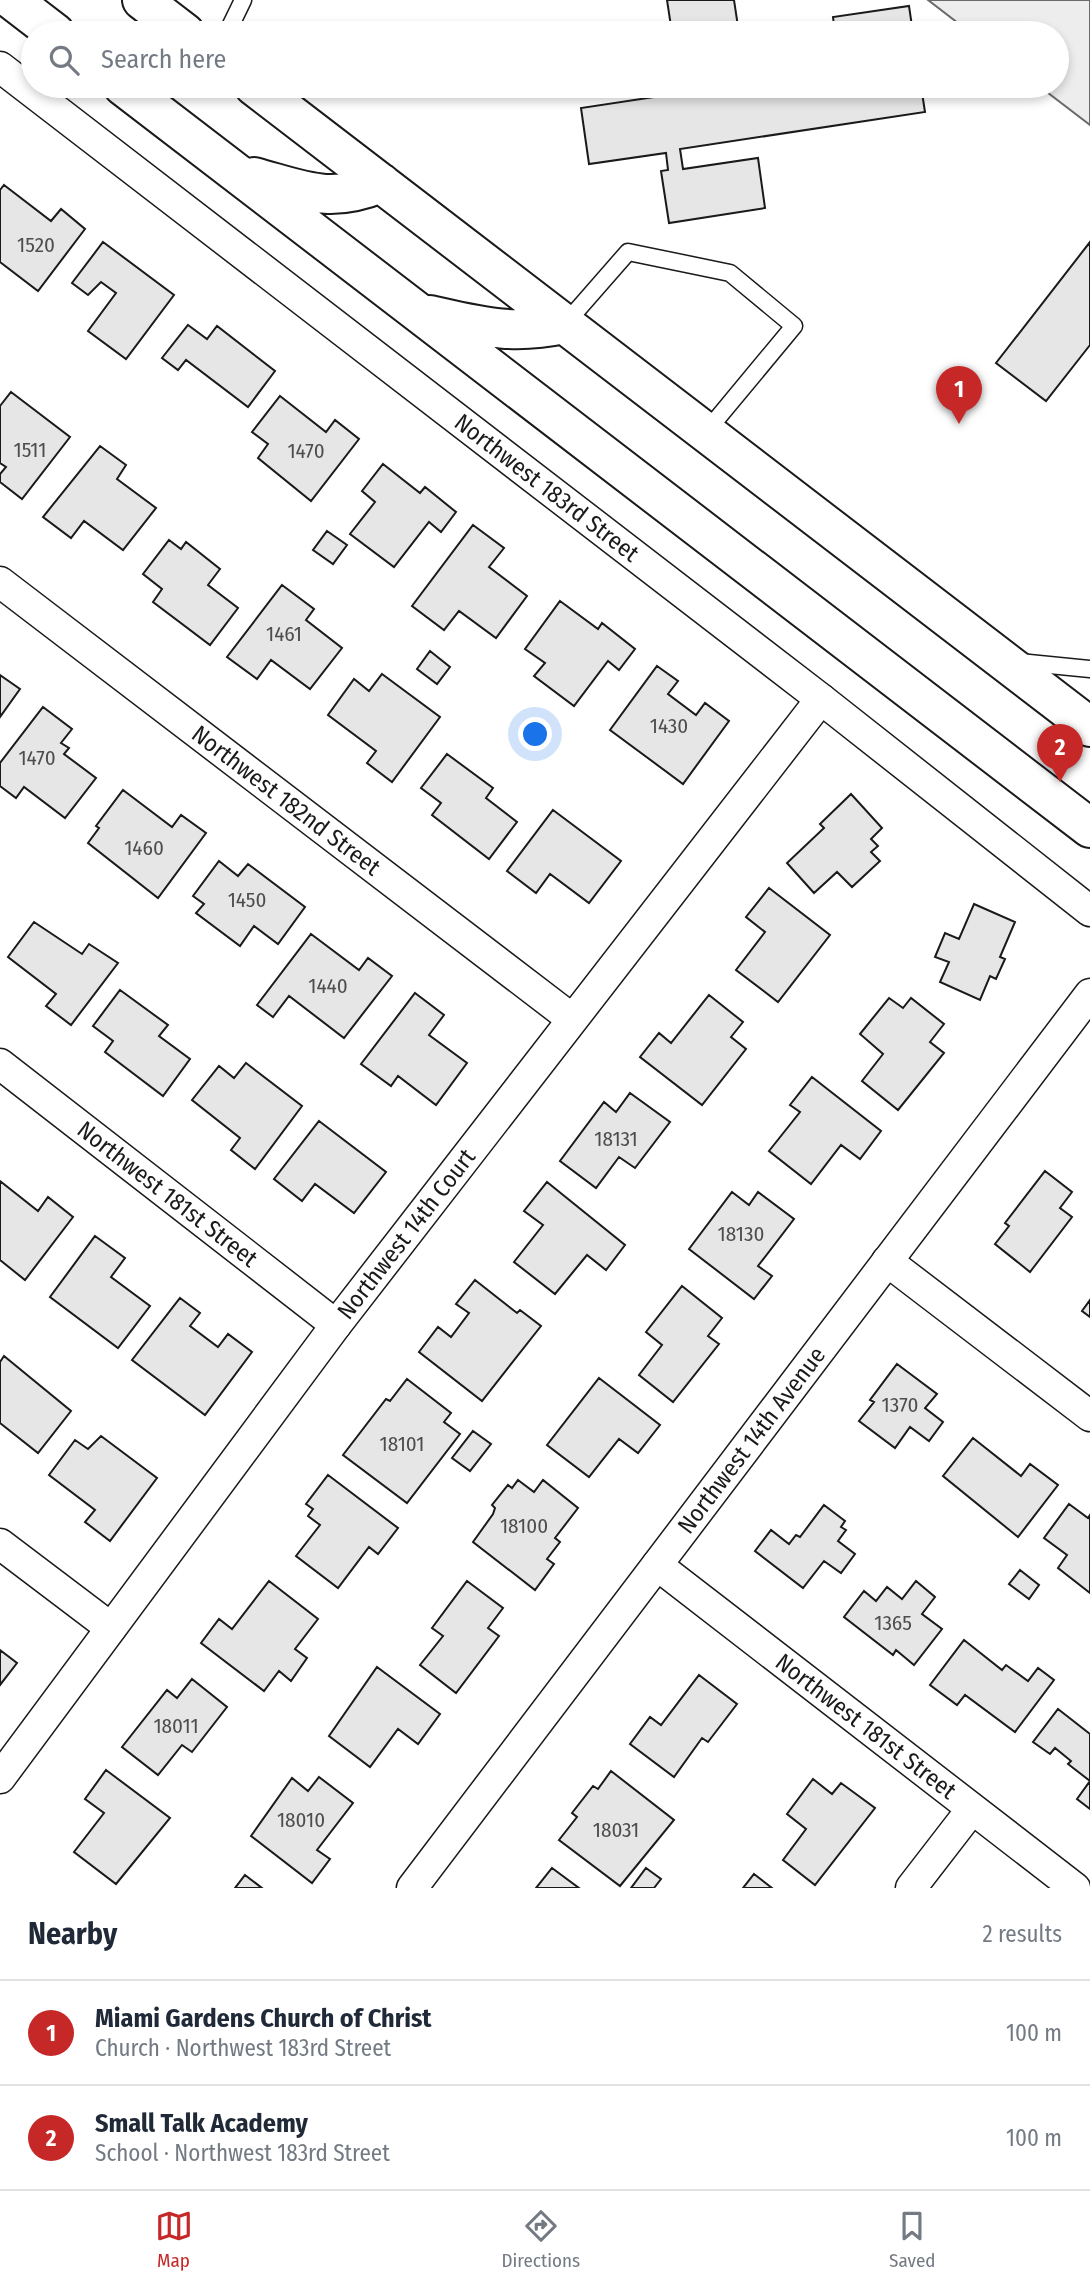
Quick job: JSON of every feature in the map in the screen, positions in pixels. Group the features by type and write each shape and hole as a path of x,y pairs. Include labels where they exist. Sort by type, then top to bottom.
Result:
{"main road":[{"path":"12,0 39,21"},
{"path":"142,0 169,21"},
{"path":"139,98 1090,828"},
{"path":"270,98 1090,727"},
{"path":"236,172 322,195 354,194 381,183"},
{"path":"418,313 504,330 529,331 565,324"}],"street":[{"name":"Northwest 183rd Street","path":"0,67 21,83"},
{"name":"Northwest 183rd Street","path":"40,98 821,698 1090,911"},
{"name":"Northwest 182nd Street","path":"0,582 572,1019"},
{"name":"Northwest 14th Court","path":"0,1778 336,1325 821,698"},
{"name":"Northwest 14th Avenue","path":"412,1888 1090,994"},
{"name":"Northwest 181st Street","path":"0,1064 336,1325"},
{"path":"887,1261 1090,1416"},
{"path":"0,1544 111,1628"},
{"name":"Northwest 181st Street","path":"657,1565 1076,1888"},
{"path":"911,1888 972,1809"}],"lane":[{"path":"233,21 243,0"},
{"path":"565,324 628,252 730,273 794,326 706,432"},
{"path":"1004,661 1090,669"}],"shaded area":[{"path":"928,0 1090,0 1090,125 1055,98 1069,98 1069,21 955,21"}],"building":[{"path":"667,0 734,0 737,21 670,21"},
{"path":"909,6 911,21 834,21 833,17"},
{"path":"648,98 923,98 925,112 680,149 683,169 758,158 765,208 669,223 661,171 668,170 666,153 589,164 581,108"},
{"path":"4,185 51,221 61,209 85,229 38,291 0,262 0,190"},
{"path":"103,242 174,295 126,359 88,331 116,293 101,282 88,295 72,283"},
{"path":"1090,242 1090,345 1046,401 996,363"},
{"path":"188,325 207,339 217,326 275,371 248,407 186,360 178,370 162,358"},
{"path":"11,392 70,437 22,499 0,482 0,474 6,467 0,463 0,406"},
{"path":"280,396 326,432 335,420 359,439 311,501 258,458 268,444 252,432"},
{"path":"100,446 126,465 117,479 156,508 123,550 84,521 71,538 43,517"},
{"path":"383,464 420,493 425,487 456,512 441,532 429,522 394,567 350,534 375,502 362,491"},
{"path":"473,525 504,548 489,567 527,596 496,638 459,611 444,630 412,606"},
{"path":"327,531 347,545 333,564 313,550"},
{"path":"169,540 181,549 186,542 220,569 208,585 238,608 210,645 153,602 162,589 143,574"},
{"path":"282,585 314,609 306,620 342,648 310,689 271,660 257,679 227,657"},
{"path":"560,601 598,629 602,623 635,649 619,670 608,661 574,706 534,676 545,663 525,649"},
{"path":"430,651 450,667 437,684 417,669"},
{"path":"657,666 678,681 668,694 696,715 705,703 729,721 683,784 610,730"},
{"path":"382,674 440,717 392,782 367,763 376,751 328,715 354,679 369,691"},
{"path":"0,675 20,689 0,717"},
{"path":"43,707 72,729 61,743 69,748 64,754 96,778 65,818 24,787 16,798 0,786 0,763"},
{"path":"447,754 493,788 486,798 517,822 489,859 432,815 441,803 421,788"},
{"path":"123,790 172,827 181,815 206,833 158,898 88,843 99,828 96,826"},
{"path":"851,794 882,828 871,839 878,846 871,852 880,861 852,887 837,872 814,893 787,863 824,828 820,824"},
{"path":"553,810 621,861 589,903 550,874 536,893 507,871"},
{"path":"219,861 238,876 248,864 305,907 278,944 254,926 240,946 196,913 204,904 193,896"},
{"path":"769,888 830,935 778,1002 736,970 765,932 746,917"},
{"path":"974,904 1015,922 1000,957 1005,959 996,979 990,976 980,1000 940,982 949,962 935,957 945,933 959,939"},
{"path":"34,922 82,954 89,944 118,963 71,1025 46,1006 56,994 8,957"},
{"path":"311,934 359,970 368,958 392,976 344,1038 289,996 273,1017 257,1005"},
{"path":"120,990 168,1025 159,1036 190,1059 163,1096 105,1052 113,1041 93,1026"},
{"path":"415,993 444,1015 429,1035 467,1063 436,1105 398,1076 391,1086 361,1064"},
{"path":"709,995 743,1022 731,1037 746,1049 702,1105 640,1057 659,1033 671,1043"},
{"path":"889,998 903,1008 911,998 944,1024 930,1042 944,1053 898,1110 862,1081 883,1054 860,1034"},
{"path":"246,1063 302,1106 255,1169 231,1150 240,1138 192,1100 219,1066 234,1078"},
{"path":"812,1077 881,1131 860,1159 841,1145 811,1184 769,1151 800,1112 790,1105"},
{"path":"630,1093 670,1122 635,1168 619,1157 596,1188 560,1161 604,1102 616,1112"},
{"path":"319,1121 386,1172 354,1213 315,1184 302,1201 274,1179"},
{"path":"1045,1171 1072,1192 1060,1208 1072,1217 1030,1272 995,1244 1009,1226 1005,1223"},
{"path":"0,1181 38,1211 48,1197 73,1217 25,1280 0,1260"},
{"path":"547,1182 625,1245 606,1270 587,1255 555,1294 514,1262 543,1225 524,1211"},
{"path":"732,1192 749,1205 758,1192 794,1219 758,1266 772,1276 754,1299 689,1249"},
{"path":"95,1236 125,1258 111,1277 150,1306 118,1348 50,1297"},
{"path":"475,1280 517,1313 520,1310 541,1326 482,1401 419,1352 438,1327 451,1337 469,1313 456,1304"},
{"path":"682,1286 722,1318 708,1336 719,1344 673,1402 639,1375 662,1345 646,1332"},
{"path":"180,1298 200,1313 190,1326 218,1347 228,1334 252,1352 205,1415 132,1360"},
{"path":"1090,1300 1090,1317 1082,1311"},
{"path":"4,1356 71,1411 38,1453 0,1423 0,1362"},
{"path":"897,1364 937,1394 925,1408 943,1422 929,1441 910,1427 895,1448 859,1421 874,1402 870,1400"},
{"path":"599,1378 660,1425 638,1453 619,1439 589,1477 547,1445"},
{"path":"407,1379 451,1413 444,1422 460,1434 407,1503 343,1455 386,1399 390,1401"},
{"path":"473,1431 491,1444 470,1471 452,1458"},
{"path":"101,1436 157,1478 110,1541 85,1522 95,1510 49,1475 75,1440 88,1449"},
{"path":"973,1438 1021,1476 1030,1464 1058,1485 1018,1537 943,1476"},
{"path":"328,1475 398,1528 378,1554 369,1547 338,1588 296,1556 320,1525 308,1516 313,1509 306,1504"},
{"path":"518,1480 534,1492 543,1480 578,1508 555,1538 560,1542 547,1559 554,1564 535,1590 473,1542 493,1514 495,1508 492,1505 508,1485 512,1488"},
{"path":"1069,1504 1088,1518 1090,1515 1090,1593 1058,1568 1067,1555 1044,1538"},
{"path":"824,1505 845,1521 841,1527 846,1530 838,1541 855,1554 841,1573 824,1561 803,1588 755,1551 771,1530 789,1544 796,1535 800,1537"},
{"path":"1020,1570 1039,1585 1029,1599 1009,1584"},
{"path":"269,1581 318,1619 295,1649 307,1658 291,1681 279,1671 264,1691 201,1643 219,1619 232,1629"},
{"path":"467,1581 503,1608 488,1628 499,1636 456,1693 420,1665 443,1636 432,1628"},
{"path":"916,1581 935,1597 922,1614 942,1629 914,1665 896,1650 893,1655 844,1617 864,1591 876,1601 887,1587 902,1599"},
{"path":"964,1640 1002,1670 1006,1665 1028,1681 1038,1668 1054,1680 1015,1732 965,1695 957,1705 930,1685"},
{"path":"0,1650 17,1663 0,1685"},
{"path":"377,1667 440,1714 418,1744 398,1729 370,1767 329,1736"},
{"path":"699,1675 737,1704 708,1742 702,1738 674,1777 630,1744 650,1717 661,1725"},
{"path":"192,1679 227,1707 192,1752 182,1745 158,1775 122,1747 167,1690 177,1698"},
{"path":"1058,1709 1090,1734 1090,1781 1068,1764 1071,1761 1055,1748 1050,1754 1033,1742"},
{"path":"106,1770 170,1818 116,1884 74,1852 104,1813 85,1799"},
{"path":"611,1771 674,1820 620,1886 559,1840 577,1817 572,1813 593,1786 598,1789"},
{"path":"319,1777 353,1803 317,1850 330,1859 312,1883 251,1836 292,1778 308,1791"},
{"path":"813,1779 832,1794 841,1783 875,1808 815,1885 783,1860 806,1829 787,1814"},
{"path":"1090,1781 1090,1809 1077,1799"},
{"path":"552,1868 579,1888 536,1888"},
{"path":"646,1868 661,1879 654,1888 631,1888"},
{"path":"754,1874 772,1888 743,1888"},
{"path":"245,1875 262,1888 235,1888"}],"place":[{"name":"Miami Gardens Church of Christ","path":"959,424"},
{"name":"Small Talk Academy","path":"1060,782"}]}
